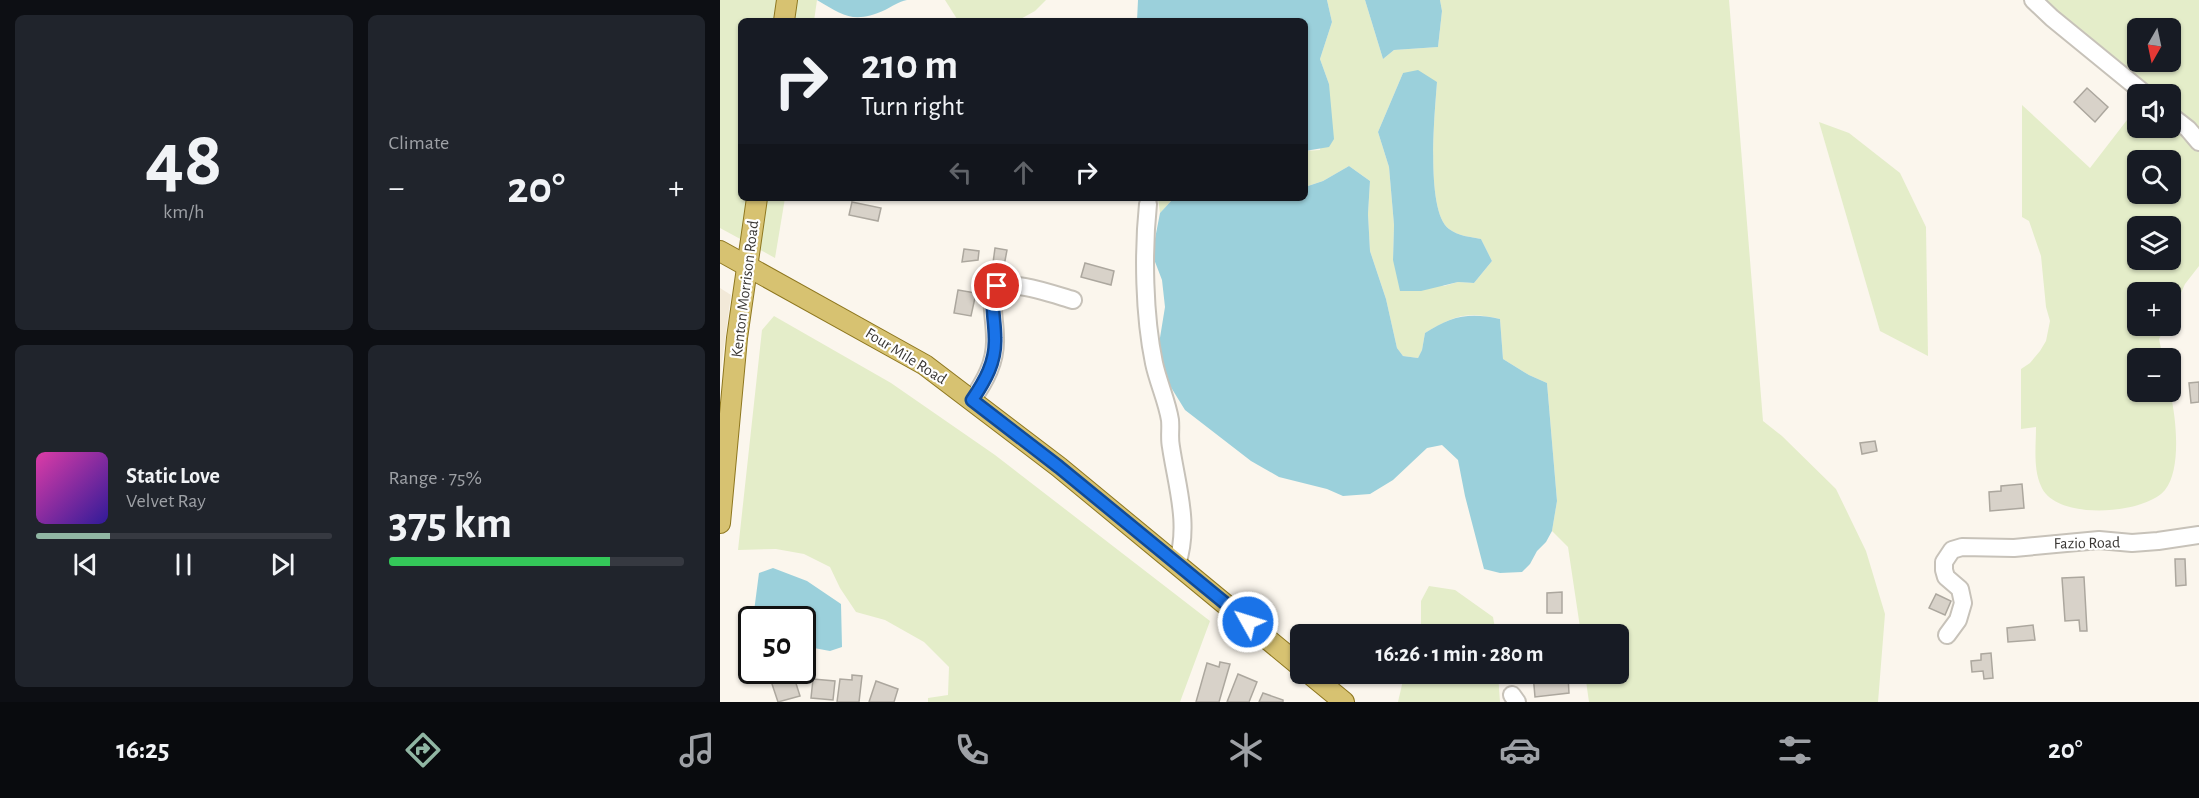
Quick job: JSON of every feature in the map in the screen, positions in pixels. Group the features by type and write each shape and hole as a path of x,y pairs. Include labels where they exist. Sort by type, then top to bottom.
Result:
{"main road":[{"path":"784,18 787,0"},
{"name":"Kenton Morrison Road","path":"720,523 737,338 757,201"},
{"name":"Four Mile Road","path":"720,250 925,364 1059,467 1290,658"},
{"path":"1322,684 1344,702"}],"street":[{"path":"2037,1 2133,84"},
{"path":"2181,124 2199,142"},
{"path":"1148,204 1145,258 1149,336 1154,364 1170,419 1170,445 1184,525 1182,550 1177,564"},
{"path":"972,400 984,382 994,356 996,337 991,303 993,290 997,286 1027,288 1073,300"},
{"name":"Fazio Road","path":"1947,635 1958,620 1963,603 1960,590 1946,577 1944,562 1952,550 1962,547 2014,548 2099,540 2132,543 2199,535"}],"shaded area":[{"path":"720,288 731,295 720,377"}],"green space":[{"path":"720,0 782,0 779,18 738,18 738,201 751,201 744,241 720,228"},
{"path":"793,0 817,0 814,18 790,18"},
{"path":"945,0 1046,0 1035,11 1022,18 956,18"},
{"path":"1327,0 1365,0 1383,59 1394,50 1438,47 1442,11 1440,0 1729,0 1763,421 1782,436 1836,489 1866,551 1885,614 1878,702 1589,702 1586,684 1629,684 1629,624 1580,624 1568,547 1552,531 1557,501 1547,383 1503,359 1500,319 1469,315 1452,319 1425,333 1418,358 1403,356 1397,348 1386,299 1370,251 1368,214 1370,181 1349,166 1323,181 1308,186 1308,151 1320,150 1329,84 1320,59 1332,22","holes":["1403,73 1437,82 1433,160 1437,203 1442,219 1449,229 1460,235 1481,239 1492,261 1474,283 1458,282 1444,286 1393,260 1394,225 1389,167 1378,132"]},
{"path":"2042,0 2199,0 2199,266 2181,293 2181,282 2127,282 2127,336 2161,336 2161,348 2127,348 2127,402 2172,402 2176,428 2174,469 2165,490 2154,498 2139,505 2100,511 2063,505 2049,497 2038,479 2035,450 2036,427 2021,429 2021,369 2030,363 2040,351 2046,341 2050,321 2046,307 2041,256 2029,221 2022,217 2022,105 2090,168 2127,120 2127,138 2181,138 2181,84 2128,84"},
{"path":"1819,122 1849,133 1900,173 1926,227 1928,356 1880,331"},
{"path":"762,201 784,201 775,258 755,247"},
{"path":"1158,201 1171,201 1160,213"},
{"path":"774,316 891,383 995,455 1210,621 1180,702 928,702 928,698 948,695 949,667 924,642 885,620 856,612 840,588 830,567 804,554 776,549 738,550 762,330"},
{"path":"1429,586 1455,590 1493,617 1494,624 1421,624 1421,601"},
{"path":"1402,684 1499,684 1500,702 1398,702"}],"water":[{"path":"817,0 907,0 874,14 857,17 842,14"},
{"path":"1138,0 1327,0 1332,22 1320,59 1329,84 1334,139 1329,147 1308,150 1308,18 1137,18"},
{"path":"1365,0 1440,0 1442,11 1438,47 1394,50 1383,59"},
{"path":"1418,70 1437,82 1433,160 1437,203 1442,219 1449,229 1465,236 1481,239 1492,261 1474,283 1458,282 1421,291 1400,291 1393,260 1394,225 1389,167 1378,132 1403,73"},
{"path":"1349,166 1370,181 1368,214 1370,251 1386,299 1397,348 1403,356 1418,358 1425,333 1452,319 1479,316 1500,319 1503,359 1547,383 1557,501 1552,531 1522,572 1500,573 1484,569 1458,460 1442,445 1427,448 1393,480 1370,494 1343,496 1327,489 1279,477 1251,461 1185,410 1164,376 1157,356 1165,307 1162,280 1152,254 1160,213 1171,201 1308,201 1308,186 1323,181"},
{"path":"773,568 807,581 841,604 842,647 830,651 816,648 816,606 755,606 759,573"}],"building":[{"path":"2087,88 2108,107 2095,122 2074,102"},
{"path":"852,202 881,208 878,221 849,215"},
{"path":"995,248 1007,250 1004,266 993,263"},
{"path":"964,249 979,251 978,260 962,262"},
{"path":"1085,263 1114,271 1111,285 1081,277"},
{"path":"958,290 976,293 971,316 954,313"},
{"path":"2199,382 2199,402 2191,403 2189,383"},
{"path":"1875,441 1877,451 1862,454 1860,443"},
{"path":"2022,484 2024,508 1990,511 1989,492 2001,491 2001,486"},
{"path":"2175,559 2185,559 2186,585 2176,586"},
{"path":"2084,577 2087,631 2080,631 2079,620 2065,621 2062,578"},
{"path":"1562,592 1562,613 1547,613 1547,593"},
{"path":"1936,594 1951,601 1945,615 1929,608"},
{"path":"2033,625 2035,640 2008,642 2007,628"},
{"path":"1991,653 1993,678 1984,679 1983,671 1972,672 1971,661 1981,660 1981,654"},
{"path":"1220,662 1230,664 1219,702 1196,702 1207,663 1219,667"},
{"path":"1238,674 1257,682 1249,702 1227,702"},
{"path":"852,675 862,676 859,702 837,702 840,679 852,680"},
{"path":"816,679 835,681 833,700 811,698 812,684 816,684"},
{"path":"876,681 898,689 894,702 869,702"},
{"path":"772,684 796,684 800,696 778,702"},
{"path":"1534,684 1568,684 1569,693 1535,697"},
{"path":"1263,693 1283,700 1283,702 1259,702"}],"route":[{"path":"997,286 993,290 991,303 996,337 994,356 984,382 972,400 1059,467 1248,622"}]}
